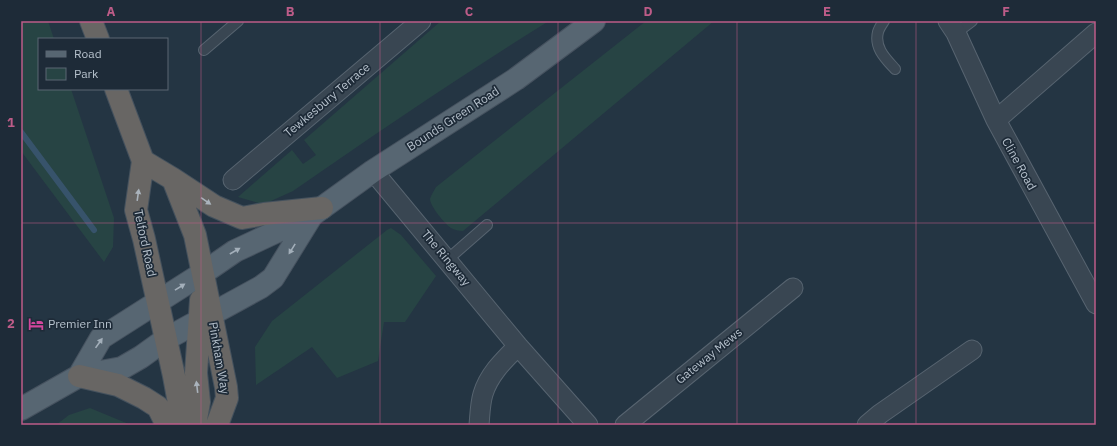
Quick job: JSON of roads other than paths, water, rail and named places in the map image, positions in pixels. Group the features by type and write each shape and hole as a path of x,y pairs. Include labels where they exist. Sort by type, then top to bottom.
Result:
{"highway":[{"path":"91,21 98,38"},
{"name":"Telford Road","path":"116,90 143,161 136,210 166,339"},
{"path":"143,161 214,206 242,218 264,214 317,212"},
{"path":"173,179 195,235 203,273"},
{"name":"Pinkham Way","path":"203,273 206,318 226,387 227,398 217,425"},
{"path":"195,425 199,402 196,373 206,318"},
{"path":"166,339 179,403 186,425"},
{"path":"78,376 118,385 144,398 158,407 167,425"}],"main road":[{"name":"Bounds Green Road","path":"78,376 102,338 235,251 317,212 373,171 516,80 594,21"},
{"name":"Bounds Green Road","path":"78,376 122,368 141,357 166,339 261,287 273,278 317,212"},
{"path":"21,409 78,376"}],"street":[{"name":"Tewkesbury Terrace","path":"233,180 421,21"},
{"name":"Cline Road","path":"952,27 996,120 1096,304"},
{"path":"996,120 1096,33"},
{"name":"The Ringway","path":"373,171 518,346 588,425"},
{"name":"Gateway Mews","path":"625,425 793,288"},
{"path":"479,425 483,395 488,381 503,360 518,346"},
{"path":"867,425 880,414 972,350"}],"lane":[{"path":"204,50 238,21"},
{"path":"884,21 878,32 877,41 880,52 895,69"},
{"path":"952,27 972,21"},
{"path":"447,260 487,225"}],"waterway":[{"path":"21,132 94,230"}],"place":[{"name":"Premier Inn","path":"36,324"}]}
